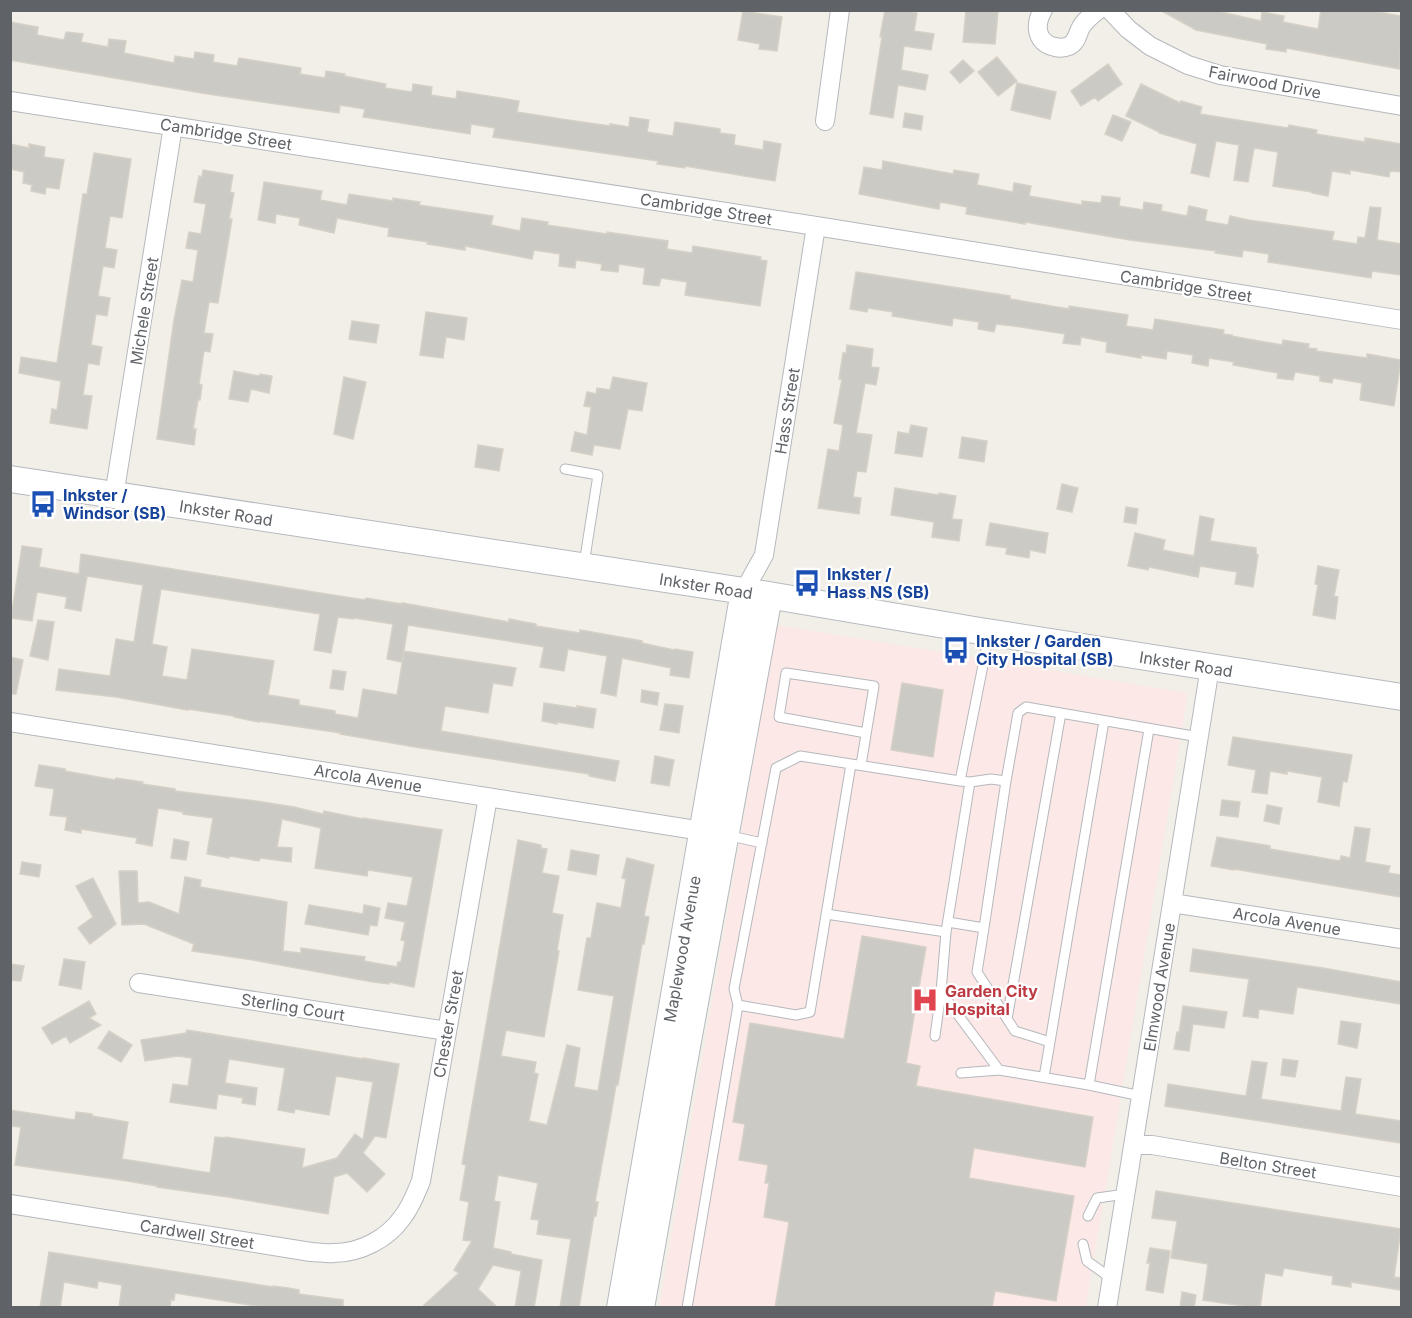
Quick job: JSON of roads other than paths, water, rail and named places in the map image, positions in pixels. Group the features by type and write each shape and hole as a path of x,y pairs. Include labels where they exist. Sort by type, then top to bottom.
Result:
{"main road":[{"name":"Inkster Road","path":"10,479 744,591 1401,697"},
{"name":"Maplewood Avenue","path":"714,833 744,591"},
{"name":"Maplewood Avenue","path":"620,1308 671,1072 714,833 769,596"},
{"name":"Maplewood Avenue","path":"641,1308 671,1072"}],"street":[{"path":"825,121 840,10"},
{"path":"1043,10 1037,26 1041,40 1048,45 1061,48 1074,41 1082,24 1098,10"},
{"name":"Fairwood Drive","path":"1110,10 1128,29 1150,46 1188,65 1220,75 1401,106"},
{"name":"Cambridge Street","path":"10,101 816,226 1401,320"},
{"name":"Michele Street","path":"114,496 173,126"},
{"name":"Hass Street","path":"744,591 764,555 816,226"},
{"path":"764,555 769,596"},
{"name":"Elmwood Avenue","path":"1107,1308 1210,667"},
{"name":"Arcola Avenue","path":"10,722 714,833"},
{"name":"Chester Street","path":"380,1238 392,1230 403,1218 421,1180 488,797"},
{"name":"Arcola Avenue","path":"1172,903 1401,939"},
{"name":"Sterling Court","path":"139,982 447,1031"},
{"name":"Belton Street","path":"1134,1145 1152,1145 1401,1187"},
{"name":"Cardwell Street","path":"10,1204 311,1252 346,1252 363,1248 380,1238"}],"lane":[{"path":"565,469 598,475 583,567"},
{"path":"935,1036 965,782 990,632"},
{"path":"861,765 874,687 786,673 779,717 866,733"},
{"path":"1050,1042 1015,1030 977,972 1018,713 1026,707 1198,737"},
{"path":"1007,1018 1061,713"},
{"path":"1044,1077 1104,721"},
{"path":"1089,1085 1149,729"},
{"path":"687,1308 738,1005 734,989 776,768 800,756 965,782 991,779 1006,781"},
{"path":"738,1005 796,1015 810,1012 851,764"},
{"path":"714,833 762,843"},
{"path":"826,914 947,927 984,928"},
{"path":"941,992 999,1070"},
{"path":"961,1073 999,1070 1141,1096"},
{"path":"1088,1216 1097,1198 1126,1194"},
{"path":"1083,1244 1087,1261 1112,1279"}],"place":[{"name":"Inkster / Windsor (SB)","path":"43,504"},
{"name":"Inkster / Hass NS (SB)","path":"807,583"},
{"name":"Inkster / Garden City Hospital (SB)","path":"956,650"},
{"name":"Garden City Hospital","path":"925,1000"}]}
